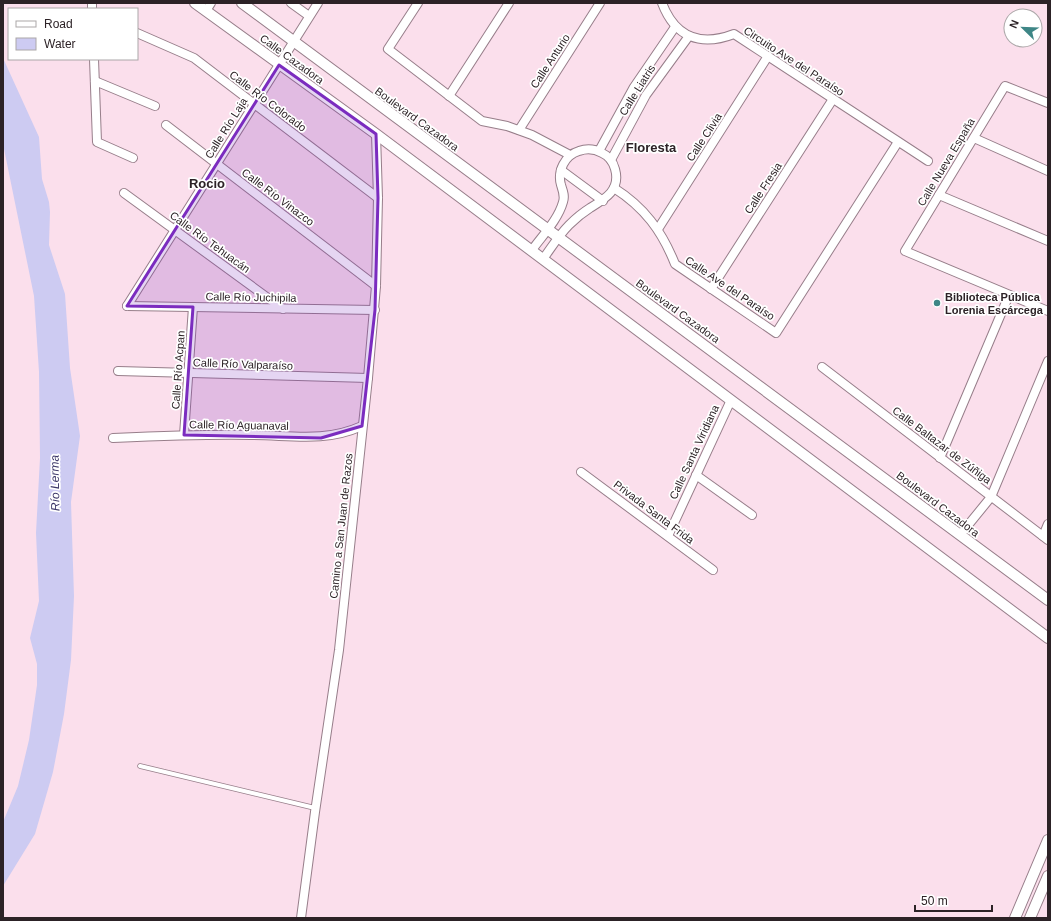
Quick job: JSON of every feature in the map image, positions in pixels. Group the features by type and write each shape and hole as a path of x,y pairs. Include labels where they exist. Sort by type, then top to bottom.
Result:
{"street":[{"name":"Calle Cazadora","path":"195,3 208,7 279,65 376,134"},
{"name":"Calle Cazadora","path":"242,3 293,42"},
{"path":"291,3 309,16"},
{"name":"Calle Río Laja","path":"127,306 318,3"},
{"path":"418,3 388,49 482,121 519,130 545,141 570,155"},
{"path":"449,96 509,3"},
{"name":"Calle Anturio","path":"519,130 600,3"},
{"name":"Circuito Ave del Paraíso","path":"662,3 667,16 676,27 689,36 704,40 719,40 734,34 928,161"},
{"name":"Calle Liatris","path":"599,151 634,87 676,27"},
{"name":"Calle Río Colorado","path":"138,33 194,58 378,198"},
{"name":"Calle Liatris","path":"611,160 646,95 689,36"},
{"name":"Boulevard Cazadora","path":"293,42 1048,600"},
{"name":"Calle Clivia","path":"658,229 768,56"},
{"path":"94,60 97,142 133,158"},
{"path":"95,81 155,106"},
{"name":"Calle Nueva España","path":"1010,295 905,251 1005,86 1048,103"},
{"name":"Calle Fresia","path":"711,289 834,99"},
{"name":"Calle Río Vinazco","path":"166,125 376,286"},
{"path":"376,134 1048,638"},
{"name":"Camino a San Juan de Razos","path":"301,918 339,650 368,378 376,286 378,198 376,134"},
{"path":"974,138 1048,171"},
{"name":"Calle Ave del Paraíso","path":"614,188 638,206 658,229 668,246 675,264 776,333 898,142"},
{"path":"532,250 563,203 565,197 560,177 561,170 570,155 584,149 599,151 611,160 616,174 614,188 603,201 578,217 543,259"},
{"path":"561,170 603,201"},
{"name":"Calle Río Tehuacán","path":"124,192 283,309"},
{"path":"939,195 1048,241"},
{"path":"940,458 1010,295 1048,311"},
{"name":"Calle Río Juchipila","path":"127,306 374,310"},
{"name":"Calle Río Acpan","path":"184,435 193,307"},
{"path":"960,535 991,496 1048,361"},
{"name":"Calle Baltazar de Zúñiga","path":"822,367 1045,538"},
{"name":"Calle Río Valparaíso","path":"118,371 368,378"},
{"name":"Calle Santa Viridiana","path":"668,536 731,400"},
{"name":"Calle Río Aguanaval","path":"113,438 184,435 252,435 321,438 349,432 362,426"},
{"name":"Privada Santa Frida","path":"581,472 713,570"},
{"path":"696,474 752,515"},
{"path":"1045,538 1048,524"},
{"path":"1048,840 1016,915 1030,918 1048,876"}],"lane":[{"path":"140,766 316,808"}],"highlighted area":[{"path":"279,65 376,134 378,198 375,310 362,426 321,438 184,435 193,307 127,306"}],"water":[{"name":"Río Lerma","path":"3,58 39,137 42,179 49,202 50,212 49,245 65,294 70,368 80,436 71,502 74,596 71,660 64,714 53,772 35,834 3,886 3,822 18,786 29,740 37,685 37,664 30,638 39,601 36,533 40,458 39,372 34,296 3,144"}],"place":[{"name":"Biblioteca Pública Lorenia Escárcega","path":"937,303"}],"district":[{"name":"Floresta","path":"651,147"},
{"name":"Rocio","path":"207,183"}]}
